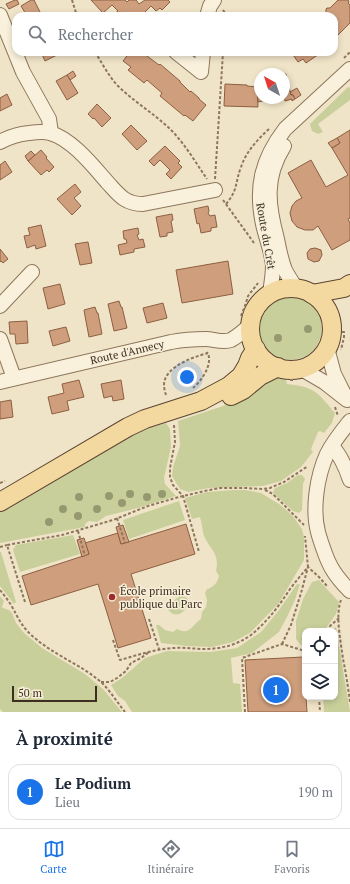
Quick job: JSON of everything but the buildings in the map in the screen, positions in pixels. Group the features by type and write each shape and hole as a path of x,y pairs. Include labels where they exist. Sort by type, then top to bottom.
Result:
{"main road":[{"path":"304,291 320,300 327,308 331,318 332,330 330,343 323,354 314,362 300,368 290,370 278,367 269,363 256,349 252,341 251,333 245,322 261,302 265,287 304,291 347,286"},
{"path":"331,318 347,286"},
{"path":"0,502 128,427 145,419 201,401 229,386 241,376 256,349"},
{"path":"201,401 220,399 238,393 260,376 278,367"}],"street":[{"path":"208,12 214,0"},
{"path":"0,15 12,45"},
{"path":"17,56 23,72 49,119 51,133"},
{"path":"181,56 201,72 203,56"},
{"name":"Route du Crêt","path":"265,287 273,277 273,265 260,210 259,198 260,185 266,161 271,150 285,129 350,69"},
{"name":"Route du Crêt","path":"304,291 284,268 270,208 270,183 281,152 293,135 350,82"},
{"path":"0,142 23,133 51,133 70,143 121,197 132,203 143,204 215,190"},
{"path":"0,306 32,272"},
{"name":"Route d'Annecy","path":"0,382 171,342 208,339 219,342 226,341 236,337 245,322"},
{"path":"0,340 14,378"},
{"path":"327,348 334,374 348,403"},
{"path":"300,368 324,382 348,403"},
{"path":"349,590 330,567 317,531 316,507 318,483 323,463 328,452 350,421"},
{"path":"332,446 338,453 350,480"}],"path":[{"path":"72,0 76,12"},
{"path":"97,56 105,70 118,85 164,123 176,136 257,247"},
{"path":"215,190 223,56"},
{"path":"245,322 249,294 265,287"},
{"path":"166,394 164,384 170,373 181,363 208,353"},
{"path":"174,425 176,442 170,468 170,477 173,485 183,496 199,552"},
{"path":"0,547 78,531 148,506 183,496 220,488 263,489 284,482 308,466"},
{"path":"263,489 276,497 304,525"},
{"path":"117,518 125,543"},
{"path":"78,531 85,556"},
{"path":"7,545 25,602"},
{"path":"282,644 302,593 308,567"},
{"path":"0,590 23,627 35,639 101,682 125,712"},
{"path":"349,590 340,604 338,612 350,702"},
{"path":"113,640 120,660 159,650 174,648 205,649 230,646 250,636 277,608"},
{"path":"329,628 339,618"},
{"path":"149,619 159,650"},
{"path":"245,712 242,658 282,644 302,650"},
{"path":"101,682 110,682 117,678 126,671 131,663 150,652"},
{"path":"319,700 320,712"}],"green space":[{"path":"348,87 350,88 350,100 318,124 323,132 318,134 312,131 310,124"},
{"path":"290,296 308,302 316,310 322,328 316,346 308,354 290,360 272,354 264,346 258,328 264,310 272,302"},
{"path":"273,375 285,377 287,384 312,390 321,397 335,413 332,423 324,433 320,431 318,432 311,449 313,452 301,467 281,481 263,486 209,488 188,492 180,489 172,476 173,467 180,446 178,421 223,406 244,397"},
{"path":"166,423 170,429 171,447 164,478 165,484 176,496 106,516 97,522 89,521 85,524 85,527 0,543 0,511 134,432"},
{"path":"298,475 302,475 305,479 303,484 302,510 299,513 293,511 273,492 275,488 287,483"},
{"path":"245,490 261,493 279,504 292,515 302,529 304,537 304,560 279,603 250,633 233,642 212,647 161,643 156,625 173,632 177,629 185,631 190,629 201,619 202,612 206,607 207,600 205,593 207,589 215,584 219,576 216,571 216,556 206,541 200,517 192,519 185,498 207,492"},
{"path":"179,501 185,520 129,539 123,520"},
{"path":"73,535 80,554 20,572 13,550 16,545"},
{"path":"0,552 16,602 14,604 0,586"},
{"path":"319,580 339,602 336,614 326,628 302,628 302,645 296,639 296,621 303,599 312,582"},
{"path":"297,584 300,584 295,600 279,632 252,653 231,658 233,683 240,684 242,712 132,712 125,701 118,696 111,685 122,678 145,658 167,651 210,652 237,648 261,632"},
{"path":"0,596 4,601 2,607 12,613 16,623 24,633 42,648 85,674 103,689 122,712 3,712 0,709"},
{"path":"180,596 186,597 188,600 188,605 182,613 172,613 167,608 169,604"},
{"path":"338,639 350,712 324,712 323,700 338,700"}],"place":[{"name":"École primaire publique du Parc","path":"112,597"},
{"name":"Le Podium","path":"276,690"}]}
